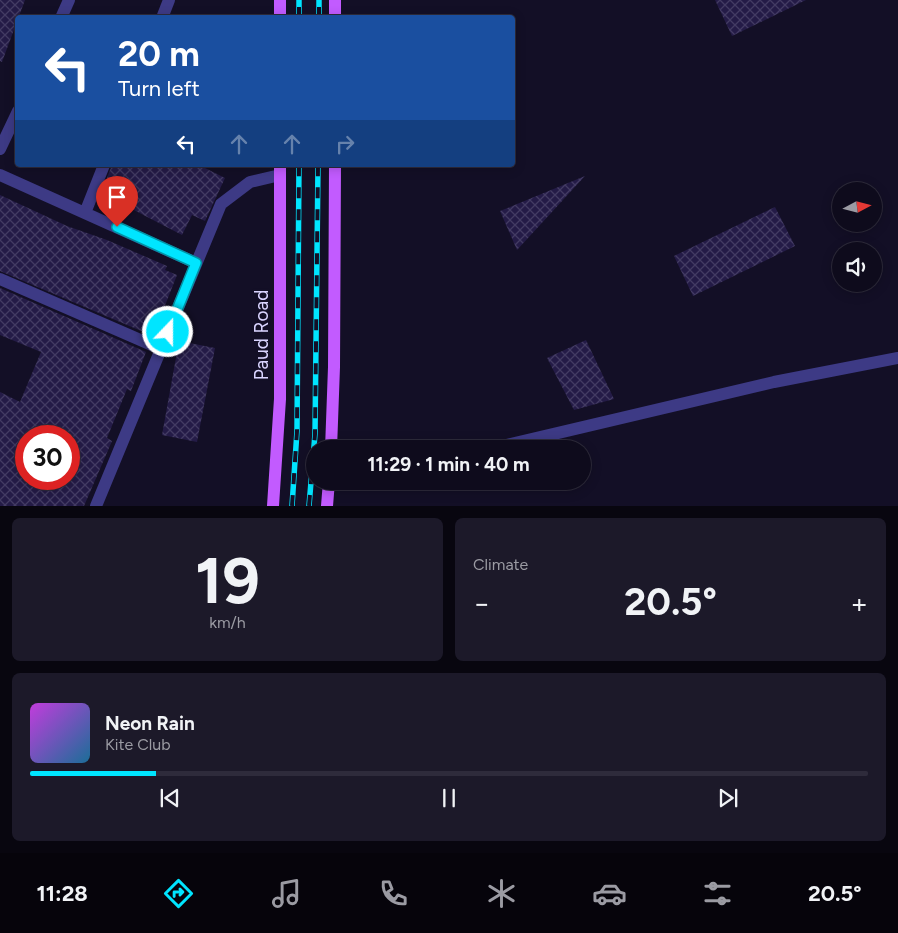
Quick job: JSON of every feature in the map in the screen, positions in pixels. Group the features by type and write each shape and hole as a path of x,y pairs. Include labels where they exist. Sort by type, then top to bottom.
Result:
{"main road":[{"path":"280,0 280,15"},
{"path":"335,0 335,15"},
{"path":"331,440 335,167"},
{"name":"Paud Road","path":"273,506 280,398 280,170"},
{"path":"327,506 328,490"}],"street":[{"path":"62,15 69,0"},
{"path":"163,15 169,0"},
{"path":"0,149 15,117"},
{"path":"85,213 103,167"},
{"path":"96,506 221,204 250,182 280,170"},
{"path":"0,175 196,263"},
{"path":"0,279 161,350"},
{"path":"528,440 774,382 898,358"}],"building":[{"path":"0,0 25,0 19,15 15,15 15,27 2,62 0,61"},
{"path":"715,0 806,0 732,36"},
{"path":"111,167 203,167 225,178 205,221 192,215 182,235 101,193"},
{"path":"585,176 517,250 500,211"},
{"path":"0,195 67,226 107,240 167,266 165,270 177,275 153,336 0,271"},
{"path":"775,207 795,246 693,296 674,256"},
{"path":"0,288 146,352 131,391 127,389 107,438 112,441 84,506 0,506 0,392 20,402 41,352 0,335"},
{"path":"586,340 614,399 574,410 547,358"},
{"path":"179,341 215,348 197,442 162,435"}],"railway":[{"path":"299,0 299,15"},
{"path":"319,0 319,15"},
{"path":"292,506 297,431 299,167"},
{"path":"309,506 315,434 318,167"}],"route":[{"path":"117,227 196,263 168,332"}]}
